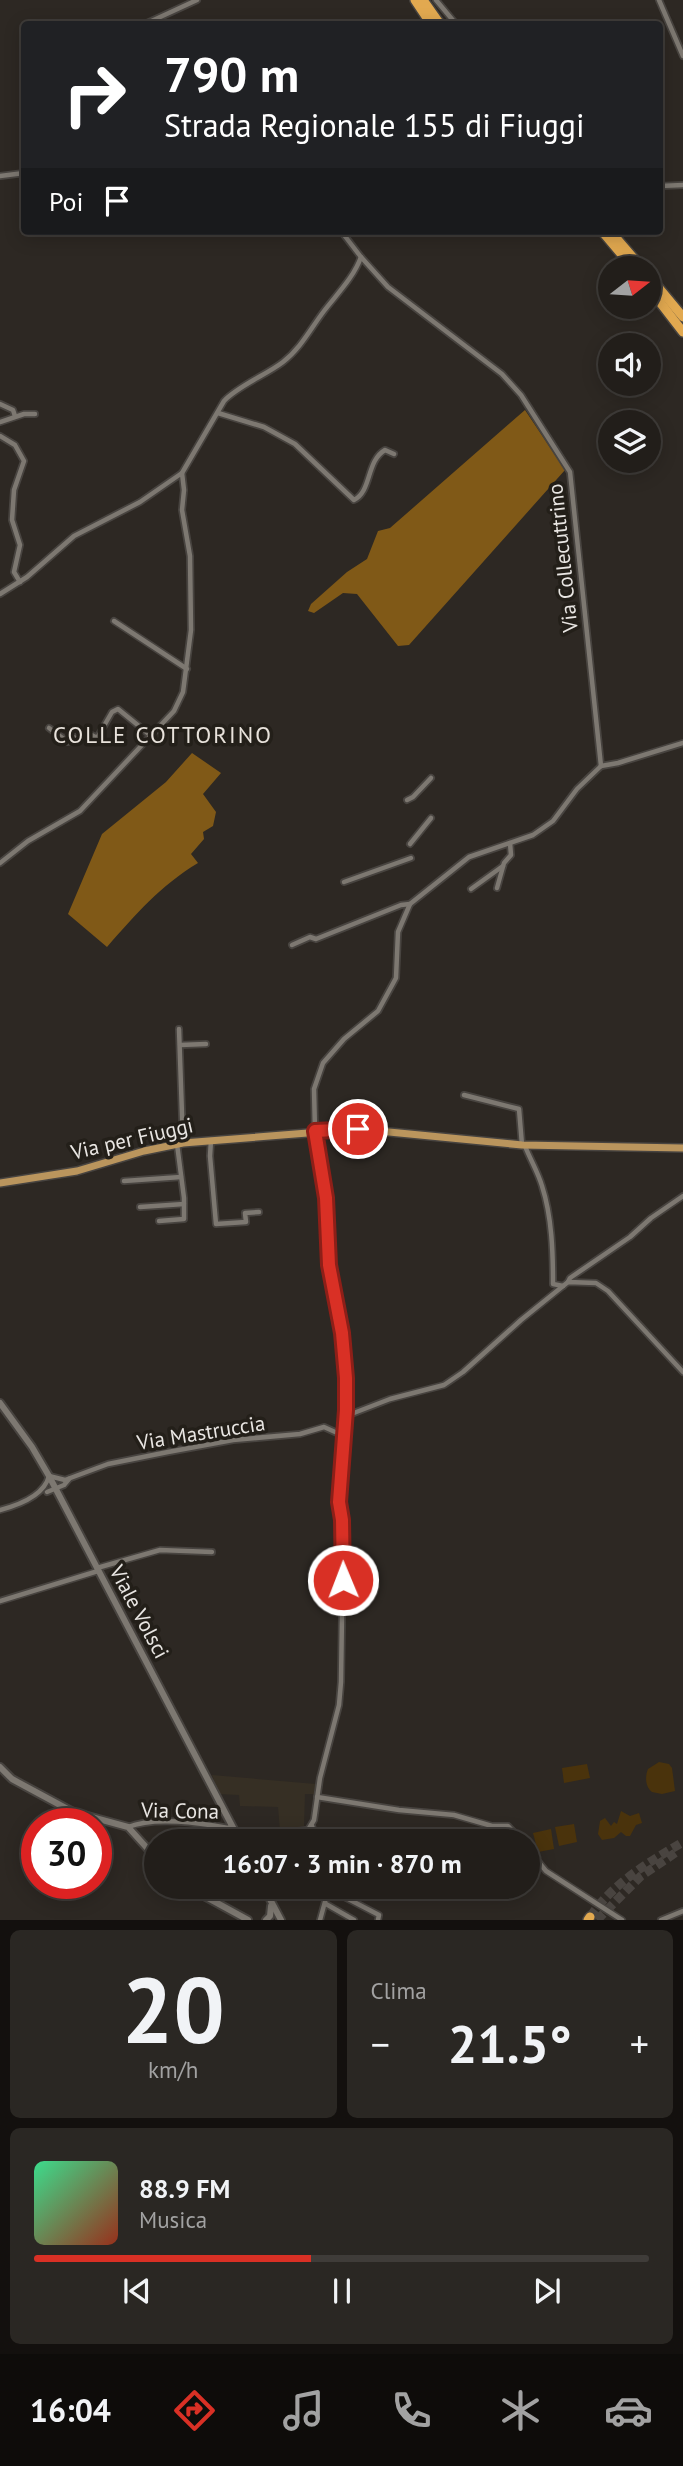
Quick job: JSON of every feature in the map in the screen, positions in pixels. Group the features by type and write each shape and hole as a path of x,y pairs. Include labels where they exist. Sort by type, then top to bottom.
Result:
{"highway":[{"path":"415,0 429,21"},
{"path":"423,0 438,21"},
{"path":"605,235 623,256"},
{"path":"613,235 632,256"},
{"path":"662,292 683,317"},
{"path":"662,305 683,332"}],"main road":[{"name":"Via per Fiuggi","path":"0,1183 78,1171 180,1144 315,1131 358,1129 523,1146 683,1148"},
{"name":"Viale Volsci","path":"0,1403 49,1476 234,1829"},
{"path":"0,1767 12,1779 73,1812 128,1827 144,1845"},
{"path":"210,1899 248,1920"},
{"path":"267,1920 271,1912 270,1900"},
{"path":"270,1900 281,1920"}],"street":[{"path":"152,21 197,0"},
{"path":"436,0 454,21"},
{"path":"659,0 683,56"},
{"path":"0,176 21,173"},
{"path":"663,186 683,185"},
{"name":"Via Collecuttrino","path":"344,235 361,257 405,301 461,340 502,374 521,394 570,472 601,765"},
{"path":"0,594 20,582 74,536 140,502 182,473 230,394 264,375 296,350 358,265 361,257"},
{"path":"0,404 13,410 15,416"},
{"path":"218,413 264,427 295,443 354,500 360,497 378,455 385,450 394,454"},
{"path":"0,422 15,416 35,414"},
{"path":"0,436 15,445 24,461 14,490 12,514 20,545 14,572 20,582"},
{"path":"0,863 28,841 78,812 178,704 183,692 191,630 190,561 182,510 182,473"},
{"path":"114,621 187,669"},
{"path":"49,727 68,742 74,737 78,740 86,732 97,738 112,712 118,709 150,735"},
{"path":"313,1829 320,1778 335,1723 341,1682 343,1548 339,1502 346,1416 342,1333 329,1265 326,1198 315,1131 314,1089 323,1063 344,1039 378,1011 396,978 398,932 410,904 468,857 533,835 553,821 577,789 601,765 618,763 683,743"},
{"path":"407,800 414,797 431,778"},
{"path":"410,844 431,818"},
{"path":"497,888 504,866 511,855 510,843"},
{"path":"344,882 411,858"},
{"path":"471,889 504,866"},
{"path":"292,945 310,936 316,939 401,905 410,904"},
{"path":"159,1221 184,1219 179,1029"},
{"path":"180,1045 206,1044"},
{"path":"464,1096 517,1107 520,1111 523,1146 542,1184 546,1203 553,1284 596,1283 608,1291 631,1314 654,1344 683,1372"},
{"path":"211,1140 216,1224 246,1222 245,1213 259,1212"},
{"path":"124,1181 181,1177"},
{"path":"346,1416 390,1399 444,1385 463,1372 570,1278 683,1196"},
{"path":"140,1207 184,1204"},
{"name":"Via Mastruccia","path":"44,1492 108,1464 233,1440 300,1434 324,1427 344,1436"},
{"path":"0,1510 44,1492 62,1501 66,1481 49,1476 44,1492"},
{"path":"0,1601 160,1550 212,1552"},
{"path":"317,1797 399,1811 454,1815 492,1826 508,1826 511,1829"},
{"name":"Via Cona","path":"128,1827 177,1822 234,1829"},
{"name":"Via Cona","path":"309,1829 312,1825"},
{"path":"540,1864 546,1871 622,1920"},
{"path":"320,1920 327,1899"},
{"path":"349,1899 379,1915 378,1920"},
{"path":"326,1903 354,1920"},
{"path":"661,1920 683,1911"}],"shaded area":[{"path":"525,410 565,470 409,645 398,646 357,594 343,593 314,613 308,611 311,604 347,572 367,559 378,531 390,528"},
{"path":"192,753 221,773 203,794 216,812 213,826 203,832 204,839 191,854 198,863 160,891 107,947 68,914 102,834 166,782"},
{"path":"659,1762 669,1764 672,1768 675,1791 662,1794 652,1792 648,1787 648,1769"},
{"path":"587,1764 590,1778 564,1783 562,1768"},
{"path":"212,1775 316,1784 314,1794 305,1794 304,1826 290,1829 280,1829 278,1807 240,1806 239,1795 219,1794"},
{"path":"621,1811 630,1816 639,1813 642,1823 636,1825 630,1836 621,1832 614,1838 602,1840 598,1834 600,1821 605,1818 611,1826 614,1822 617,1824"},
{"path":"574,1824 577,1842 559,1846 555,1827"},
{"path":"551,1829 554,1849 540,1852 540,1831"}],"tunnel":[{"path":"590,1917 621,1884 683,1842"},
{"path":"597,1920 641,1876 678,1851"}],"district":[{"name":"COLLE COTTORINO","path":"163,735"}],"route":[{"path":"343,1580 339,1502 346,1378 342,1333 329,1265 326,1198 315,1131 358,1129"}]}
